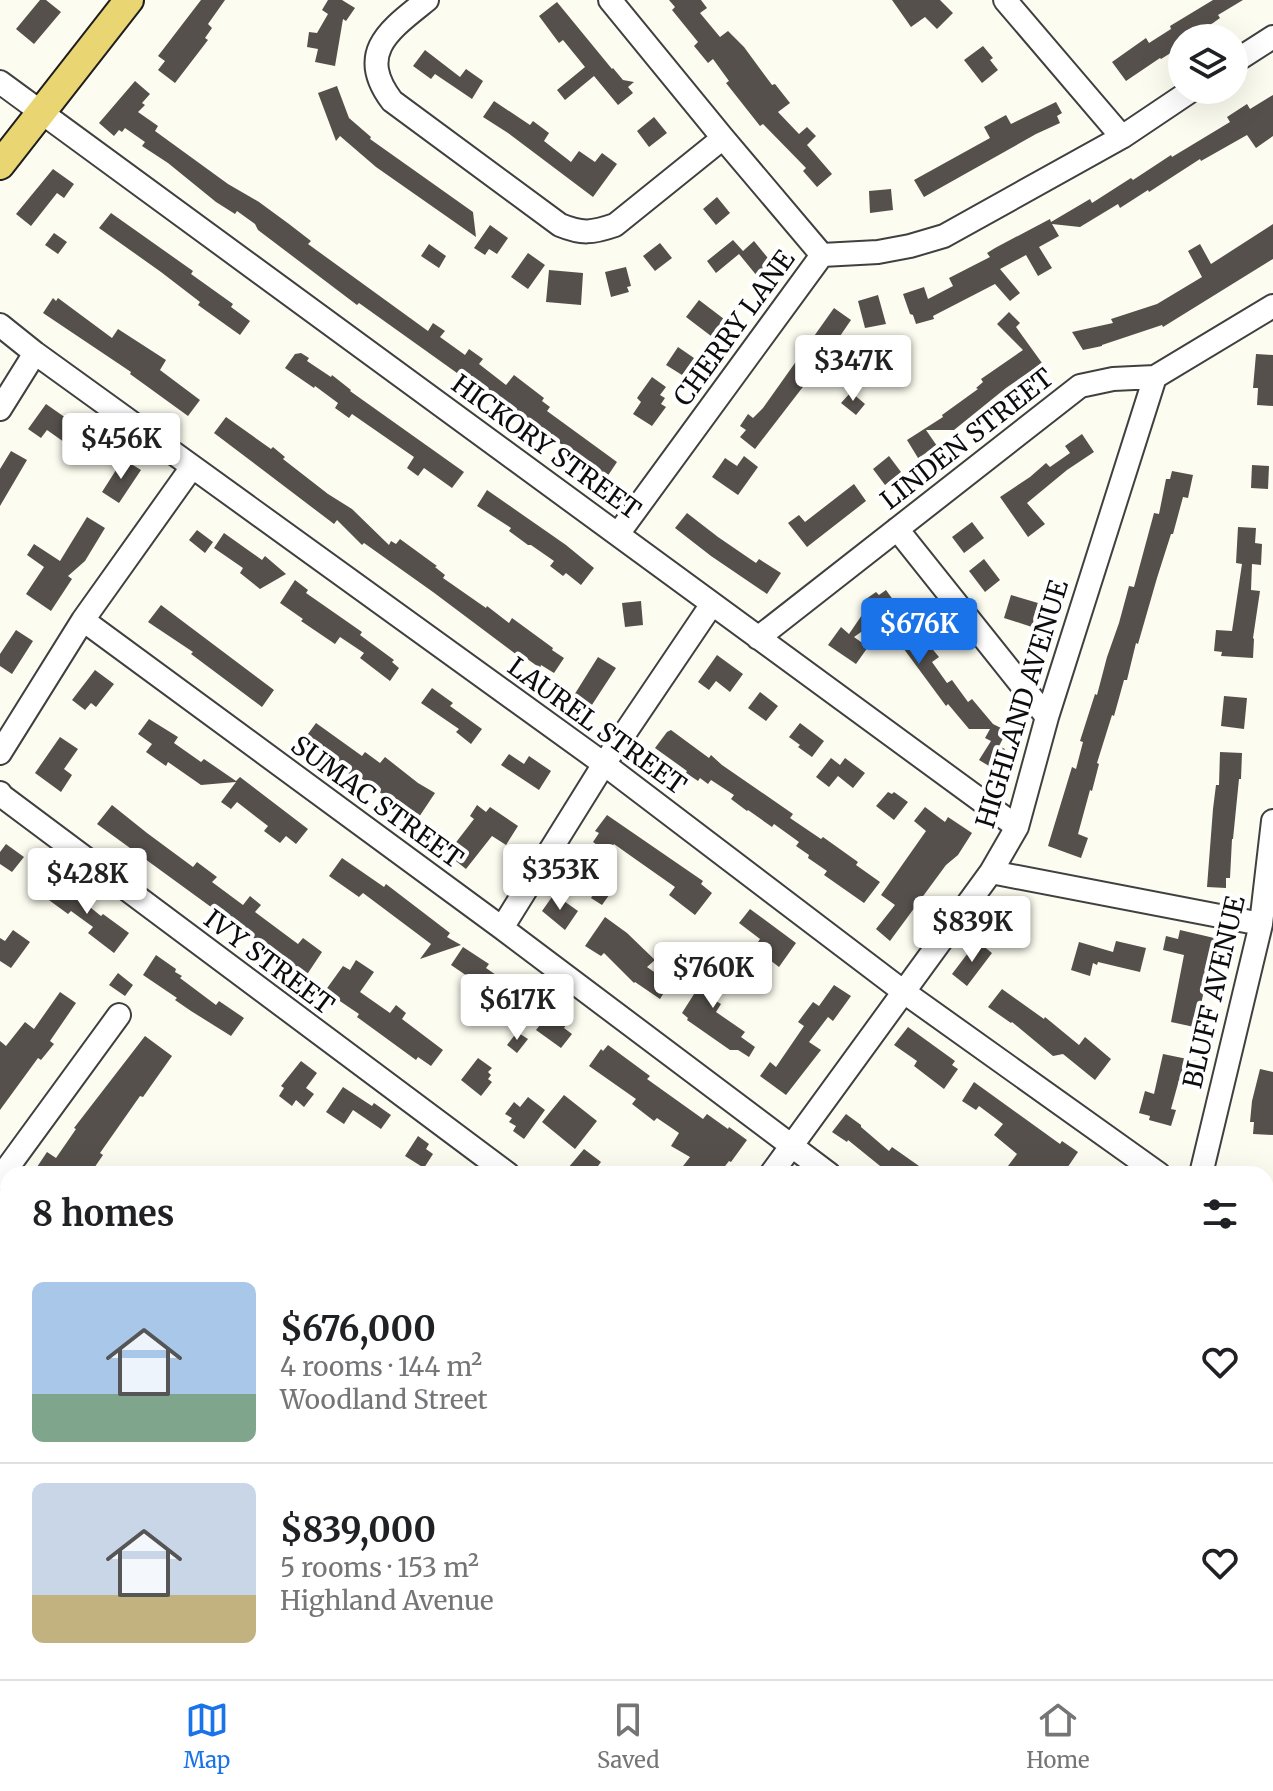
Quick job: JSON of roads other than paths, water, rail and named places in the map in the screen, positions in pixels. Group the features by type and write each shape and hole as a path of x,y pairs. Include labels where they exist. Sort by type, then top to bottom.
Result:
{"main road":[{"path":"0,165 129,0"}],"street":[{"path":"427,0 382,41 377,65 384,90 392,101 560,225 577,232 596,232 615,225 723,138"},
{"path":"610,0 822,255"},
{"path":"1005,0 1122,137"},
{"path":"1248,53 1273,37"},
{"name":"HICKORY STREET","path":"0,82 1017,827"},
{"name":"CHERRY LANE","path":"618,534 822,255 878,252 944,236 1122,137 1171,104"},
{"name":"LINDEN STREET","path":"758,638 1080,386 1113,379 1155,377 1273,306"},
{"name":"LAUREL STREET","path":"0,325 604,764 904,992 1148,1166"},
{"path":"0,409 35,353"},
{"name":"HIGHLAND AVENUE","path":"777,1166 991,872 1017,827 1047,717 1155,377"},
{"path":"0,753 83,620 192,467"},
{"path":"897,529 1047,717"},
{"path":"502,928 604,764 712,604"},
{"name":"SUMAC STREET","path":"83,620 502,928 818,1166"},
{"name":"IVY STREET","path":"0,793 497,1166"},
{"name":"BLUFF AVENUE","path":"1203,1166 1261,924 1273,821"},
{"path":"991,872 1261,924"},
{"path":"9,1166 119,1015"}]}
